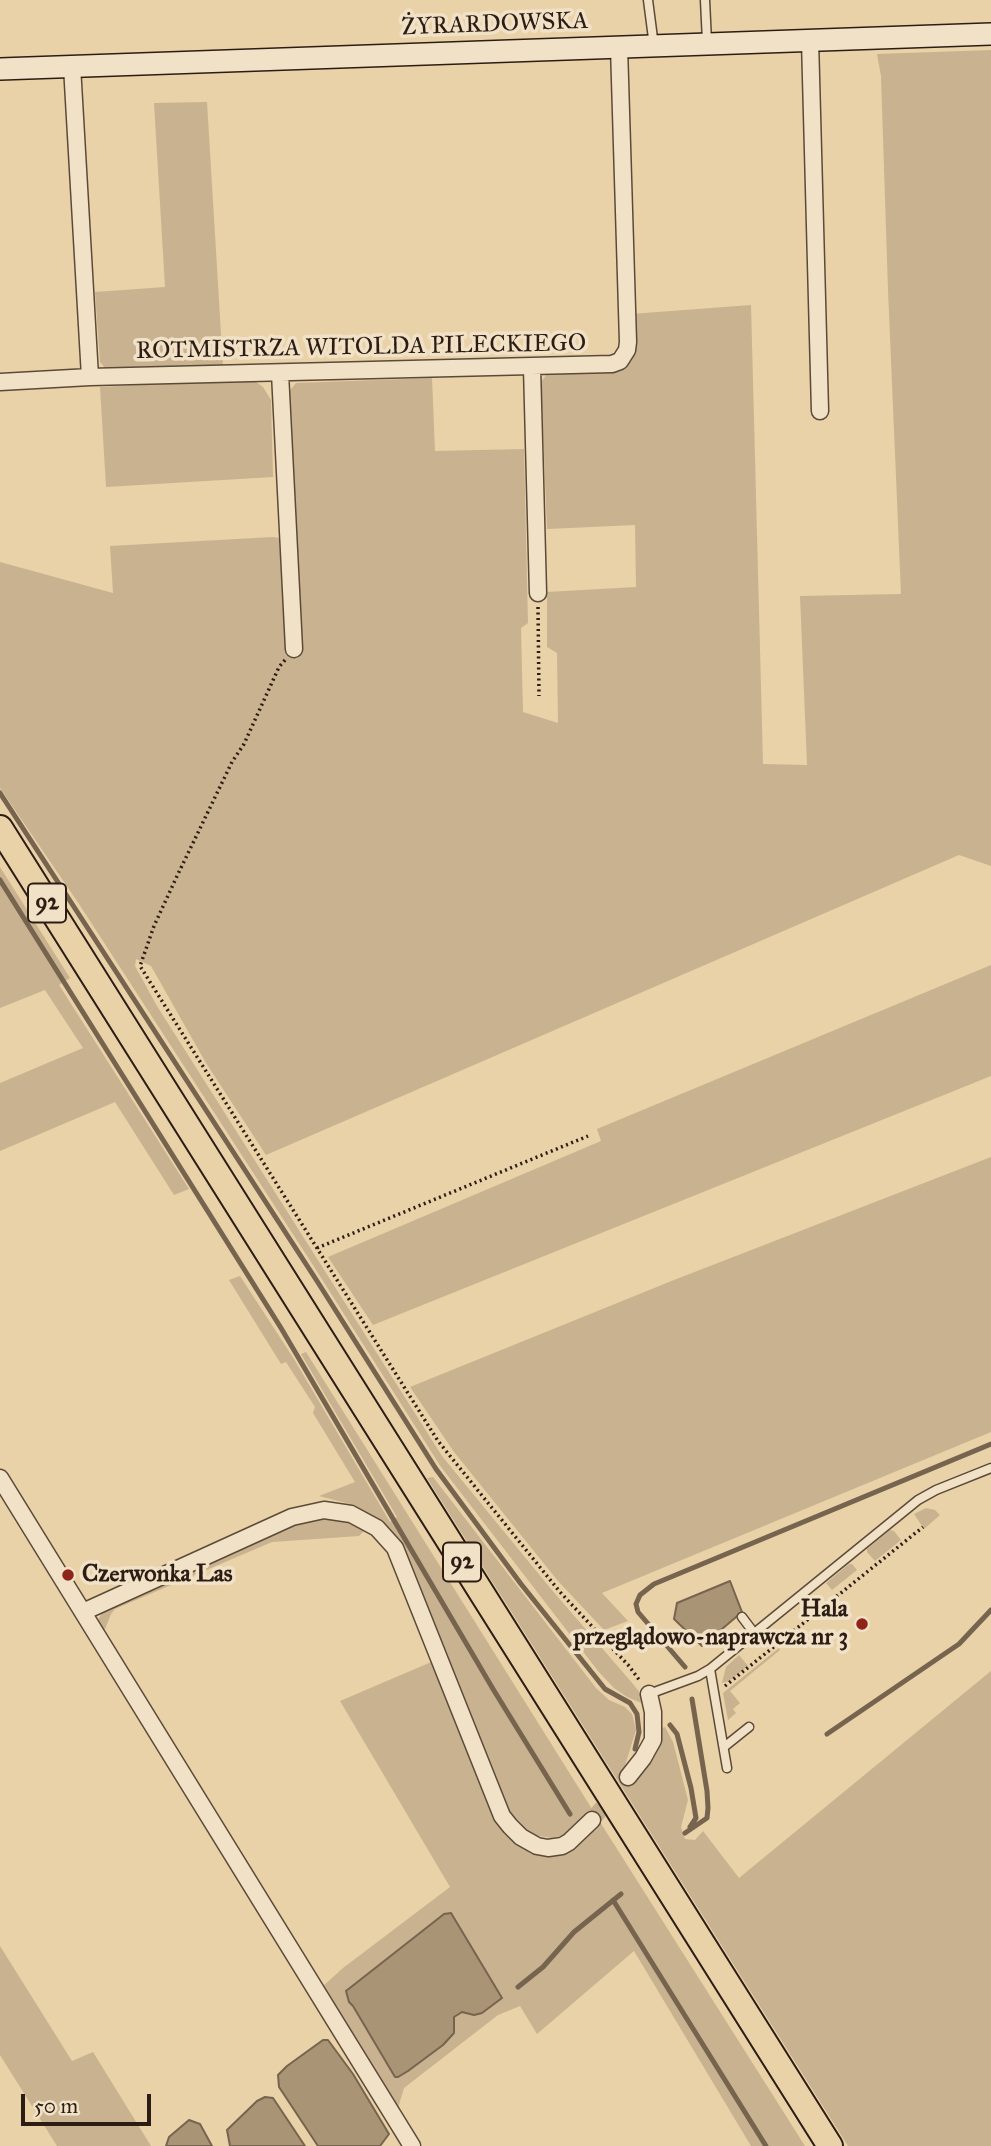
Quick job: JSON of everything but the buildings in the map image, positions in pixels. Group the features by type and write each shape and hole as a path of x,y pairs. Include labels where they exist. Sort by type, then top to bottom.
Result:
{"main road":[{"name":"ŻYRARDOWSKA","path":"0,69 991,34"},
{"name":"92","path":"0,828 830,2146"}],"street":[{"path":"810,40 820,411"},
{"name":"ROTMISTRZA WITOLDA PILECKIEGO","path":"0,382 90,377 532,367 612,364 620,361 627,350 619,47"},
{"path":"72,66 90,377"},
{"path":"532,367 538,593"},
{"path":"280,373 294,649"},
{"path":"2,1486 83,1612 412,2146"},
{"path":"83,1612 292,1517 324,1510 351,1514 377,1528 395,1548 502,1816 521,1837 537,1846 548,1848 569,1842 592,1820"},
{"path":"628,1777 653,1740 653,1712 649,1694"}],"lane":[{"path":"648,0 654,46"},
{"path":"705,0 707,44"},
{"path":"649,1694 710,1669 918,1500 991,1468"},
{"path":"742,1617 754,1633"},
{"path":"710,1669 727,1768"},
{"path":"724,1747 749,1727"}],"path":[{"path":"538,593 539,696"},
{"path":"294,649 279,667 244,744 232,762 169,895 140,966 438,1441 560,1592 629,1666 649,1694"},
{"path":"317,1248 588,1136"},
{"path":"715,1692 731,1683 923,1527"},
{"path":"779,1644 783,1649"}],"shaded area":[{"path":"991,50 991,866 959,855 266,1155 206,1063 151,966 136,959 135,966 157,1006 442,1456 633,1684 644,1698 644,1704 614,1688 598,1671 441,1467 79,904 0,788 0,562 113,593 110,546 279,538 286,647 287,394 296,383 432,378 435,451 524,449 528,623 521,628 523,712 558,723 557,653 547,647 547,592 636,587 635,525 547,529 541,382 552,371 619,369 631,314 751,305 763,764 807,765 800,596 901,594 881,76 877,54"},
{"path":"207,102 223,367 106,369 100,362 95,292 165,287 154,103"},
{"path":"252,379 263,387 271,400 273,477 106,487 100,387"},
{"path":"0,867 70,978 59,985 189,1189 174,1195 115,1102 0,1151 0,1083 83,1048 45,990 0,1008"},
{"path":"991,965 991,1076 373,1325 328,1257 601,1141 597,1129"},
{"path":"991,1157 991,1432 602,1593 628,1621 604,1630 558,1581 454,1452 410,1387 674,1280"},
{"path":"240,1276 294,1359 390,1522 397,1517 301,1354 306,1352 592,1809 581,1819 578,1826 567,1834 552,1838 533,1835 520,1829 508,1812 397,1539 386,1524 354,1505 319,1496 355,1482 313,1413 315,1407 286,1362 281,1364 229,1280"},
{"path":"433,1477 596,1688 609,1700 625,1707 632,1714 636,1730 623,1772 637,1778 657,1750 659,1729 665,1727 673,1742 688,1800 681,1827 685,1839 695,1840 703,1831 739,1878 991,1671 991,2146 848,2146 427,1478"},
{"path":"926,1508 935,1510 940,1515 924,1529 914,1514"},
{"path":"333,1517 368,1527 359,1536 272,1542 115,1609 104,1632 97,1622 104,1609 289,1527"},
{"path":"890,1530 901,1540 875,1561 867,1549"},
{"path":"849,1564 857,1570 832,1590 826,1583"},
{"path":"730,1581 742,1612 702,1646 674,1619 677,1603"},
{"path":"779,1648 780,1650 730,1691 740,1703 733,1709 736,1713 728,1720 723,1693"},
{"path":"739,1655 748,1666 729,1681 722,1683 726,1667"},
{"path":"436,1660 504,1833 531,1854 552,1857 574,1849 600,1822 805,2146 751,2146 634,1951 537,2034 520,2006 498,2015 404,2088 398,2108 322,1987 450,1887 340,1701"},
{"path":"451,1913 502,1998 482,2013 474,2015 462,2012 454,2017 454,2033 443,2045 408,2071 395,2077 349,2002 346,1991 444,1914"},
{"path":"0,1946 72,2061 93,2052 151,2146 57,2146 0,2055"},
{"path":"323,2040 328,2040 353,2074 389,2134 380,2146 318,2146 279,2087 278,2075"},
{"path":"265,2097 273,2098 305,2146 230,2146 227,2130 257,2101"},
{"path":"189,2120 200,2124 212,2146 166,2146 169,2137"}],"waterway":[{"path":"0,793 436,1469 521,1584 605,1689 630,1703 637,1714 639,1732 635,1749"},
{"path":"0,880 281,1328 493,1689 570,1814"},
{"path":"685,1667 638,1612 636,1604 640,1595 654,1584 991,1444"},
{"path":"827,1734 959,1644 991,1610"},
{"path":"685,1833 707,1818 708,1808 692,1699"},
{"path":"670,1725 677,1734 691,1788 696,1818 690,1827"},
{"path":"518,1987 543,1967 574,1932 621,1894"},
{"path":"613,1900 766,2146"}],"tunnel":[{"path":"592,1820 628,1777"}],"place":[{"name":"Czerwonka Las","path":"68,1575"},
{"name":"Hala przeglądowo-naprawcza nr 3","path":"862,1624"}]}
